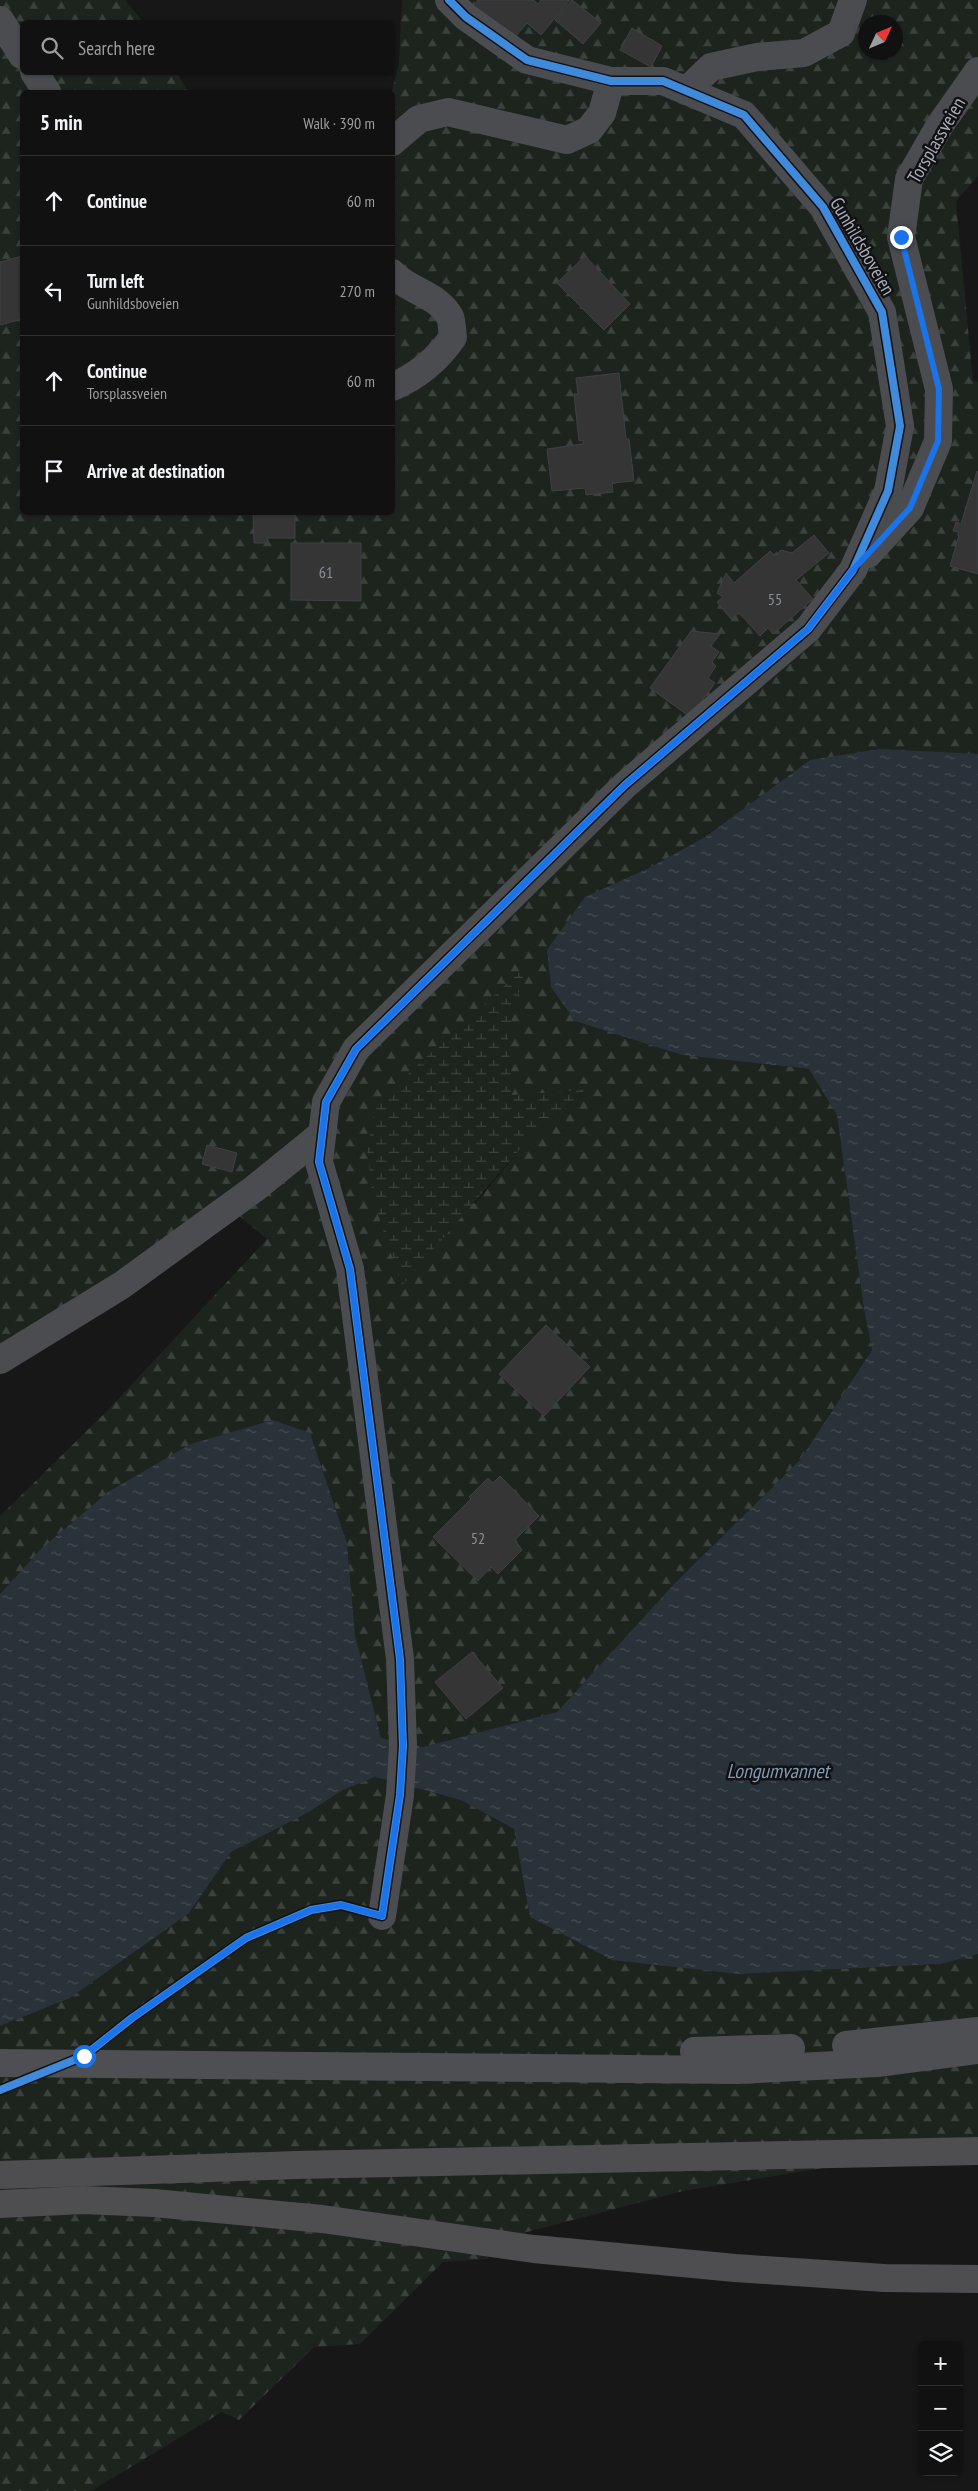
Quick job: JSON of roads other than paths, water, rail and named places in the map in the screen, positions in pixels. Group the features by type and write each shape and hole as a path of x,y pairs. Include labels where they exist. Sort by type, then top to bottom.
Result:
{"highway":[{"path":"0,2175 297,2164 978,2151"},
{"path":"0,2204 83,2200 154,2203 322,2218 534,2249 735,2268 884,2278 978,2279"}],"main road":[{"path":"0,2063 181,2056 736,2051 875,2044 978,2031"},
{"path":"0,2044 181,2056 737,2070 877,2062 978,2050"}],"street":[{"name":"Gunhildsboveien","path":"382,1916 400,1795 403,1746 400,1659 350,1270 319,1162 326,1102 356,1049 625,785 808,629 853,570 888,491 900,426 882,312 823,207 744,115 663,81 611,81 527,60 466,17 449,0"},
{"path":"686,91 711,67 758,56 804,54 841,33 853,0"},
{"path":"0,20 20,52"},
{"name":"Torsplassveien","path":"853,570 910,508 938,441 939,389 901,237 908,179 940,125 978,71"},
{"path":"36,75 45,90"},
{"path":"395,139 419,119 448,112 567,140 589,130 602,113 611,81"},
{"path":"395,276 436,302 450,317 453,336 440,356 395,386"},
{"path":"0,1360 122,1285 254,1189 322,1134"}],"water":[{"name":"Longumvannet","path":"880,749 978,754 978,1954 941,1964 739,1974 612,1960 530,1917 514,1829 461,1800 375,1777 343,1790 309,1812 231,1852 189,1913 70,1998 0,2026 0,1594 41,1549 108,1492 191,1444 273,1420 310,1433 347,1543 355,1635 381,1738 423,1747 557,1712 676,1582 800,1460 872,1350 864,1309 837,1115 809,1069 682,1055 575,1021 551,987 547,950 585,897 647,869 705,837 810,760"}]}
